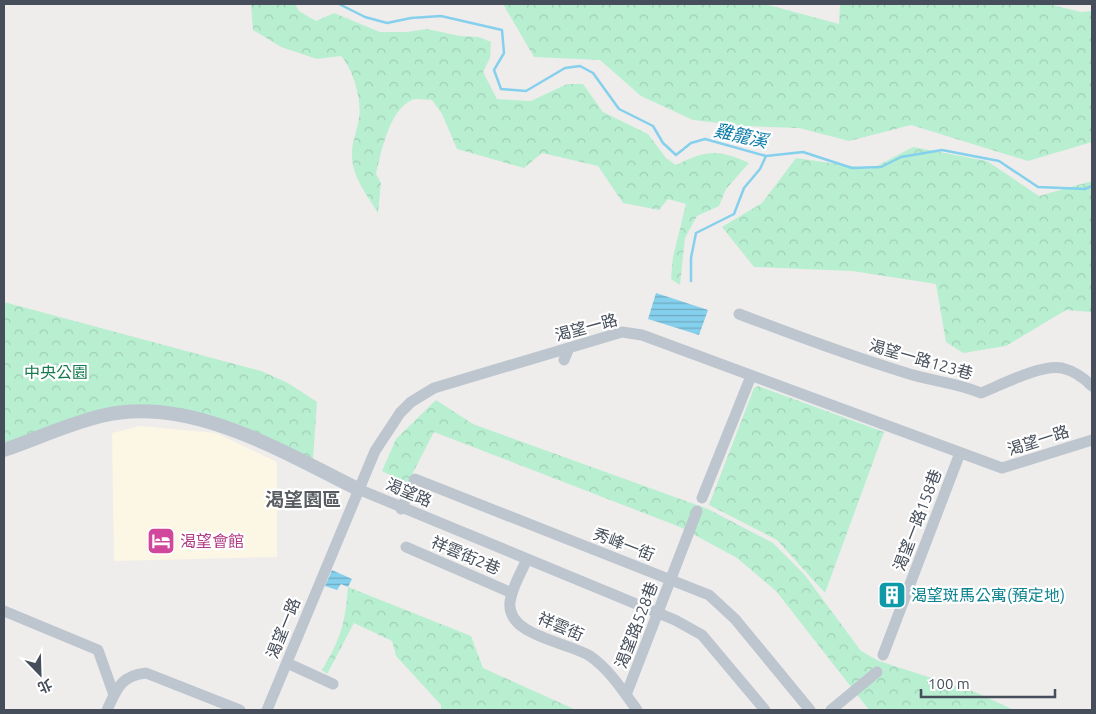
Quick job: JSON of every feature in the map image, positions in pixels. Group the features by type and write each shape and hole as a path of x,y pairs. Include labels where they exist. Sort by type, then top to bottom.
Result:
{"street":[{"name":"渴望一路123巷","path":"739,314 850,356 916,377 962,385 980,393 1045,369 1062,368 1080,376 1092,386"},
{"name":"渴望一路","path":"267,710 375,451 400,413 411,402 434,388 510,368 622,332 630,338 657,344 751,376 960,453 1006,472 1092,440"},
{"path":"564,360 569,348"},
{"path":"702,498 751,376"},
{"name":"渴望路","path":"4,450 101,416 137,412 179,414 205,420 236,432 401,509 658,613 702,635 765,710"},
{"name":"渴望一路158巷","path":"888,650 960,453"},
{"name":"秀峰一街","path":"401,509 415,479 709,595 735,619 810,710"},
{"name":"渴望路528巷","path":"626,695 697,511"},
{"name":"祥雲街2巷","path":"406,547 512,593"},
{"name":"祥雲街","path":"527,559 512,593 510,604 514,621 524,628 589,656 613,677 637,710"},
{"path":"4,611 98,650 114,695"},
{"path":"287,663 333,684"},
{"path":"831,710 877,672"},
{"path":"107,710 125,679 134,674 146,673 240,710"}],"shaded area":[{"name":"渴望會館","path":"140,426 216,433 277,462 277,557 114,561 112,433"}],"green space":[{"path":"251,4 295,4 299,11 316,21 334,13 380,32 407,32 427,29 460,36 479,37 491,42 490,58 483,72 497,99 531,101 567,84 583,84 603,112 648,134 666,158 676,165 696,156 712,153 728,155 749,163 726,189 719,206 697,216 685,238 680,285 671,279 673,257 686,204 668,199 659,210 623,203 598,166 542,153 524,168 457,149 442,114 432,100 412,100 404,105 392,122 387,133 376,174 381,183 378,213 361,186 353,165 352,147 360,111 353,77 345,62 341,56 317,59 281,47 253,30"},
{"path":"503,4 765,4 839,24 840,4 1048,4 1081,12 1092,11 1092,142 1028,161 911,125 849,141 799,128 743,126 693,120 641,96 600,60 534,57"},
{"path":"913,147 987,161 1039,196 1092,181 1092,312 1066,310 1006,346 963,353 946,342 936,284 852,271 754,267 722,227 762,203 796,158 871,169"},
{"name":"中央公園","path":"4,302 261,371 288,383 317,402 313,459 231,423 172,408 4,443"},
{"path":"758,386 884,432 825,593 777,540 709,505 754,388"},
{"path":"436,400 473,424 708,509 773,543 804,574 861,651 879,661 975,692 1014,710 869,710 776,591 737,558 680,527 434,432 407,484 382,471 396,439"},
{"path":"348,587 471,636 483,668 576,710 441,710 441,705 396,656 392,641 354,623 327,674 322,670 334,649 341,630"}],"water":[{"path":"656,293 708,310 699,335 648,319"},
{"path":"332,570 352,579 348,587 341,584 337,590 325,586"}],"waterway":[{"name":"雞籠溪","path":"339,4 365,17 387,23 411,18 441,16 502,30 504,53 494,70 501,89 526,91 565,68 580,66 593,73 619,109 653,126 663,143 676,155 691,143 705,139 766,156 803,152 852,168 881,167 901,157 942,150 999,161 1038,187 1085,189 1092,186"},
{"path":"691,281 691,258 696,233 734,214 744,188 760,169 766,156"}],"place":[{"name":"渴望會館","path":"161,541"},
{"name":"渴望斑馬公寓(預定地)","path":"892,595"}],"district":[{"name":"渴望園區","path":"303,499"}]}
